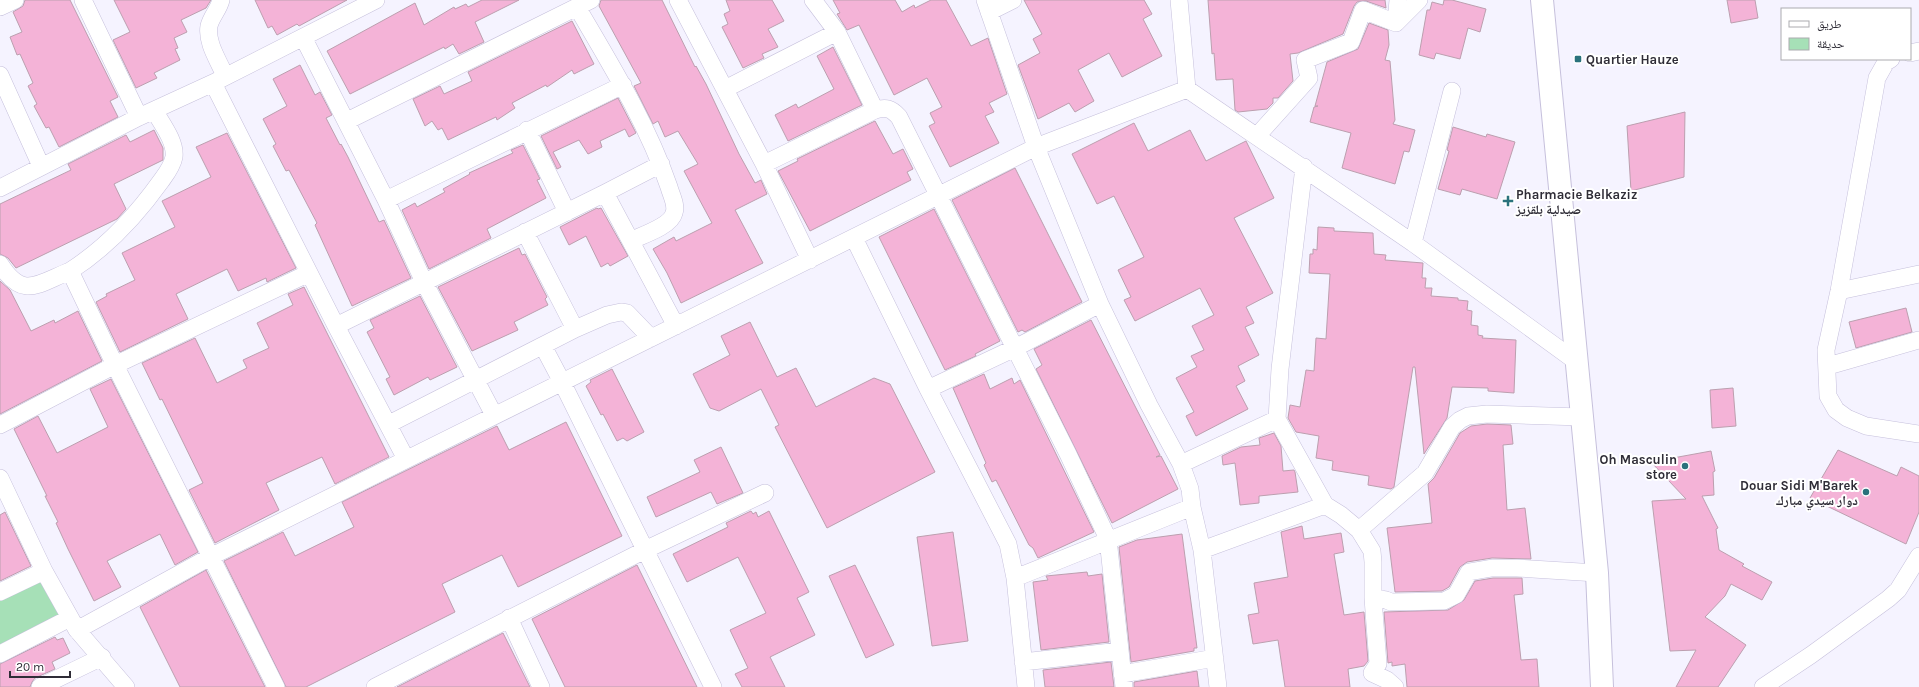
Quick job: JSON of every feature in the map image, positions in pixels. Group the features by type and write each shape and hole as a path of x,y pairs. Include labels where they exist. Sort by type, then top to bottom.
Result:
{"main road":[{"path":"1542,0 1597,573 1602,687"}],"street":[{"path":"0,8 15,0"},
{"path":"83,0 138,117"},
{"path":"0,188 138,117 219,80 376,0"},
{"path":"678,0 764,164 810,260"},
{"path":"813,0 836,32 875,110"},
{"path":"1013,0 987,6 1036,147 1100,304 1146,399 1181,464 1190,489 1192,507 1202,550 1218,687"},
{"path":"1179,0 1187,89"},
{"path":"1396,23 1398,0"},
{"path":"1396,23 1419,0"},
{"path":"218,2 209,25 209,34 219,80 309,273 406,459"},
{"path":"347,121 584,4 661,164 674,202 674,214 667,224 632,240"},
{"path":"1258,136 1309,78 1305,60 1351,42 1363,10 1396,23"},
{"path":"725,89 836,32"},
{"path":"303,37 347,121 424,282 494,416"},
{"path":"1889,60 1886,62 1877,78 1839,291 1826,350 1828,366 1828,396 1836,410 1847,418 1866,426 1919,434"},
{"path":"0,74 41,166"},
{"path":"386,200 527,130 623,85"},
{"path":"1187,89 1304,167 1413,243 1576,362"},
{"path":"0,654 74,624 1036,147 1187,89"},
{"path":"1413,243 1452,91"},
{"path":"764,164 875,110 888,108 893,110 939,196 1108,539 1123,680 1215,658"},
{"path":"0,264 9,278 17,284 26,287 36,285 70,271 89,258 131,219 152,194 170,168 174,158 174,149 170,138 154,110"},
{"path":"527,130 567,212"},
{"path":"336,326 661,164"},
{"path":"1304,167 1280,370 1277,419 1325,505 1341,515 1359,530 1372,551 1373,598 1378,664 1372,673 1387,680 1395,687"},
{"path":"605,193 632,240 676,326"},
{"path":"525,232 575,329"},
{"path":"854,238 928,389 1008,544 1015,578 1026,687"},
{"path":"70,271 210,557 276,687"},
{"path":"0,425 115,365 309,273"},
{"path":"1839,291 1919,274"},
{"path":"928,389 1015,348 1100,304"},
{"path":"388,424 575,329 607,315 621,312 627,313 651,338"},
{"path":"1828,366 1919,340"},
{"path":"543,346 713,687"},
{"path":"1359,530 1425,473 1452,427 1460,420 1468,416 1487,414 1582,417"},
{"path":"1181,464 1277,419"},
{"path":"2,488 44,571 74,624 126,687"},
{"path":"376,687 645,550 765,493"},
{"path":"1202,550 1325,505"},
{"path":"1015,578 1108,539 1192,507"},
{"path":"1763,687 1817,651 1888,599 1898,590 1919,556"},
{"path":"1373,598 1391,602 1437,603 1456,595 1469,572 1492,568 1597,573"},
{"path":"0,592 44,571"},
{"path":"509,618 542,687"},
{"path":"1023,662 1120,651"},
{"path":"40,687 102,657"}],"green space":[{"path":"41,579 65,621 0,652 0,599"}],"building":[{"path":"25,0 70,0 118,97 110,101 118,117 59,147 49,127 46,128 34,106 37,104 28,86 33,83 20,54 17,55 10,37 22,32 13,12 23,6"},
{"path":"114,0 211,0 206,8 181,20 187,32 174,38 178,48 175,49 180,60 154,73 157,78 136,88 113,40 130,32"},
{"path":"255,0 347,0 299,26 297,24 277,35 272,26 268,28"},
{"path":"482,0 519,0 475,22 484,42 459,54 453,44 445,49 444,47 350,94 327,51 415,3 424,25 454,7 455,9 466,4 468,7"},
{"path":"601,0 662,0 695,67 696,66 706,84 739,154 755,183 761,180 767,194 735,210 763,263 681,303 667,273 653,249 674,237 676,241 712,223 684,171 698,164 678,131 665,137 658,121 653,124 634,86 641,83 599,6"},
{"path":"726,0 772,0 784,21 768,29 778,47 762,54 764,58 743,68 722,27 728,24 724,14 730,11"},
{"path":"833,0 895,0 902,12 914,5 915,8 931,0 946,0 971,46 988,38 1007,94 989,103 994,112 985,116 999,143 950,167 929,126 935,123 930,113 942,107 927,78 894,95 859,25 847,30 837,14 840,13"},
{"path":"1024,0 1144,0 1152,14 1143,19 1162,56 1122,77 1109,53 1078,70 1094,101 1075,112 1069,103 1038,119 1018,65 1040,53 1033,39 1042,34"},
{"path":"1208,0 1385,0 1386,8 1366,1 1357,2 1343,34 1298,53 1290,54 1293,81 1278,98 1273,98 1273,103 1267,109 1238,112 1235,110 1233,79 1216,80 1214,53 1212,54"},
{"path":"1444,0 1452,0 1486,9 1480,32 1468,28 1460,59 1436,53 1434,59 1419,55 1427,10 1430,10 1432,2 1443,5"},
{"path":"1727,0 1755,0 1758,18 1731,23"},
{"path":"572,21 594,64 574,74 572,70 547,87 546,85 512,103 515,108 497,120 496,117 448,140 442,128 438,130 432,121 425,126 413,99 440,86 444,94 472,81 468,72"},
{"path":"1369,23 1388,30 1389,45 1385,60 1390,61 1395,120 1393,124 1415,130 1409,152 1404,151 1395,184 1342,168 1351,133 1310,122 1314,107 1318,106 1315,106 1327,62 1358,49"},
{"path":"833,47 862,105 788,141 775,115 796,104 798,108 834,89 817,56"},
{"path":"300,65 315,95 320,92 332,115 326,118 348,157 379,222 384,220 411,278 352,306 315,225 317,223 289,170 286,171 273,146 276,144 263,119 287,106 273,79"},
{"path":"618,98 636,133 629,137 625,129 600,141 602,147 588,154 579,140 553,152 561,167 557,169 541,136"},
{"path":"1685,112 1684,177 1631,191 1627,126"},
{"path":"875,121 893,154 903,149 913,169 907,172 911,180 810,231 778,171 798,161 797,159"},
{"path":"1134,123 1148,151 1190,130 1206,161 1246,141 1274,198 1234,218 1273,293 1246,307 1254,323 1245,327 1259,355 1238,366 1245,381 1236,386 1248,409 1196,436 1186,416 1194,412 1176,378 1197,367 1191,356 1204,350 1192,326 1214,315 1200,288 1135,321 1124,300 1131,297 1118,270 1144,257 1114,196 1097,204 1072,154"},
{"path":"1453,127 1486,137 1487,134 1515,142 1497,199 1462,189 1460,195 1438,189 1449,151 1447,150"},
{"path":"154,130 163,148 163,160 114,184 126,209 117,219 16,268 8,258 0,254 0,204 71,170 68,164 126,135 130,142"},
{"path":"227,133 296,268 267,282 266,278 238,291 227,269 176,294 188,319 120,352 96,302 107,296 106,294 135,280 122,253 175,227 162,201 211,177 196,147"},
{"path":"523,145 540,179 537,180 546,198 487,229 491,238 429,269 402,210 415,203 417,207 445,192 443,189 470,174 469,173 513,153 511,150"},
{"path":"1015,168 1082,302 1025,332 1022,330 1018,332 952,200"},
{"path":"597,208 601,208 628,256 610,266 608,263 601,267 586,236 569,245 560,227"},
{"path":"934,209 1000,341 975,354 976,356 945,370 879,237"},
{"path":"1318,227 1334,228 1334,231 1373,233 1374,254 1386,255 1385,260 1423,263 1422,278 1426,278 1425,288 1432,288 1431,296 1458,298 1458,300 1468,301 1467,310 1472,311 1471,325 1478,326 1478,335 1483,336 1482,338 1516,340 1514,393 1488,391 1488,388 1452,387 1447,418 1424,454 1415,367 1413,367 1394,487 1391,489 1368,485 1369,476 1332,470 1333,461 1316,458 1319,436 1296,432 1288,418 1290,405 1300,407 1306,370 1314,371 1316,338 1326,339 1330,274 1309,273 1310,254 1313,254 1313,249 1317,250"},
{"path":"519,248 522,255 525,254 547,297 545,299 548,305 514,322 518,330 472,351 438,287"},
{"path":"0,281 10,290 31,331 54,320 55,323 78,311 102,361 0,414"},
{"path":"304,287 389,457 335,484 322,457 266,483 279,510 215,543 189,490 203,483 162,399 160,400 142,363 195,338 217,383 247,368 243,360 269,348 257,323 293,305 288,294"},
{"path":"420,296 457,367 430,380 428,377 394,395 386,379 390,377 367,332 374,328 370,320"},
{"path":"1906,308 1912,332 1856,348 1849,322"},
{"path":"1091,320 1160,455 1156,457 1161,456 1178,489 1112,523 1036,369 1042,365 1034,349"},
{"path":"750,322 777,377 796,368 816,407 874,378 890,384 935,472 827,528 775,427 779,425 761,389 719,411 710,408 693,374 730,355 721,336"},
{"path":"612,369 644,432 627,441 623,438 617,441 586,386 591,382 590,380"},
{"path":"984,374 990,389 1012,378 1014,384 1020,380 1094,532 1038,558 1033,548 1029,545 996,480 992,482 984,465 986,463 953,388"},
{"path":"111,379 198,552 175,565 160,534 107,561 121,587 94,601 56,523 58,522 45,496 47,496 14,429 38,416 57,453 108,427 90,389"},
{"path":"1733,388 1736,426 1712,428 1710,390"},
{"path":"566,422 622,536 518,587 502,555 442,584 455,612 306,687 286,687 224,561 283,532 295,556 354,527 342,502 497,426 509,450"},
{"path":"1487,424 1511,425 1513,444 1503,445 1507,510 1525,508 1531,559 1492,558 1467,562 1460,567 1449,587 1442,591 1395,592 1387,528 1432,523 1428,484 1434,478 1460,433 1471,426"},
{"path":"1274,433 1281,446 1283,471 1294,470 1298,492 1259,496 1259,503 1240,505 1235,463 1223,465 1222,456 1241,447 1260,445 1259,438"},
{"path":"721,447 743,493 717,504 711,492 656,517 647,497 700,472 694,460"},
{"name":"Douar Sidi M'Barek دوار سيدي مبارك","path":"1838,450 1897,476 1901,467 1919,476 1919,512 1906,544 1810,498"},
{"path":"1711,451 1715,471 1713,472 1714,495 1702,496 1718,528 1716,529 1719,550 1744,564 1742,566 1772,582 1762,600 1731,584 1725,596 1705,617 1746,645 1718,687 1676,687 1696,650 1670,651 1652,501 1686,499 1651,462"},
{"path":"751,511 753,514 756,512 758,517 769,511 809,592 797,598 815,635 770,657 785,687 742,687 735,674 748,668 730,630 766,613 738,557 687,582 673,554 728,527 726,523"},
{"path":"5,512 31,566 0,581 0,515"},
{"path":"1302,526 1304,539 1341,533 1344,552 1334,554 1344,615 1364,612 1368,661 1364,666 1348,669 1350,687 1285,687 1278,640 1253,644 1248,615 1259,613 1254,583 1288,577 1281,532"},
{"path":"953,532 968,641 932,646 917,537"},
{"path":"1182,534 1197,648 1194,648 1194,651 1131,662 1119,547 1137,540"},
{"path":"637,565 697,687 565,687 532,619"},
{"path":"855,565 894,645 866,658 829,576"},
{"path":"206,570 265,687 180,687 140,607"},
{"path":"1087,572 1088,576 1102,574 1109,642 1041,650 1033,582 1048,580 1046,576"},
{"path":"1493,578 1522,578 1523,594 1514,595 1521,660 1537,659 1539,687 1407,687 1405,664 1392,666 1392,662 1388,663 1384,612 1448,610 1464,600 1475,581"},
{"path":"503,633 530,687 397,687"},
{"path":"55,637 57,640 63,638 70,653 52,662 55,669 35,678 30,687 0,687 0,664"},
{"path":"1111,662 1114,687 1045,687 1043,670"},
{"path":"1197,671 1199,687 1134,687 1134,682"}],"place":[{"name":"Quartier Hauze","path":"1578,59"},
{"name":"Pharmacie Belkaziz صيدلية بلقزيز","path":"1508,201"},
{"name":"Oh Masculin store","path":"1685,466"},
{"name":"Douar Sidi M'Barek دوار سيدي مبارك","path":"1866,492"}]}
